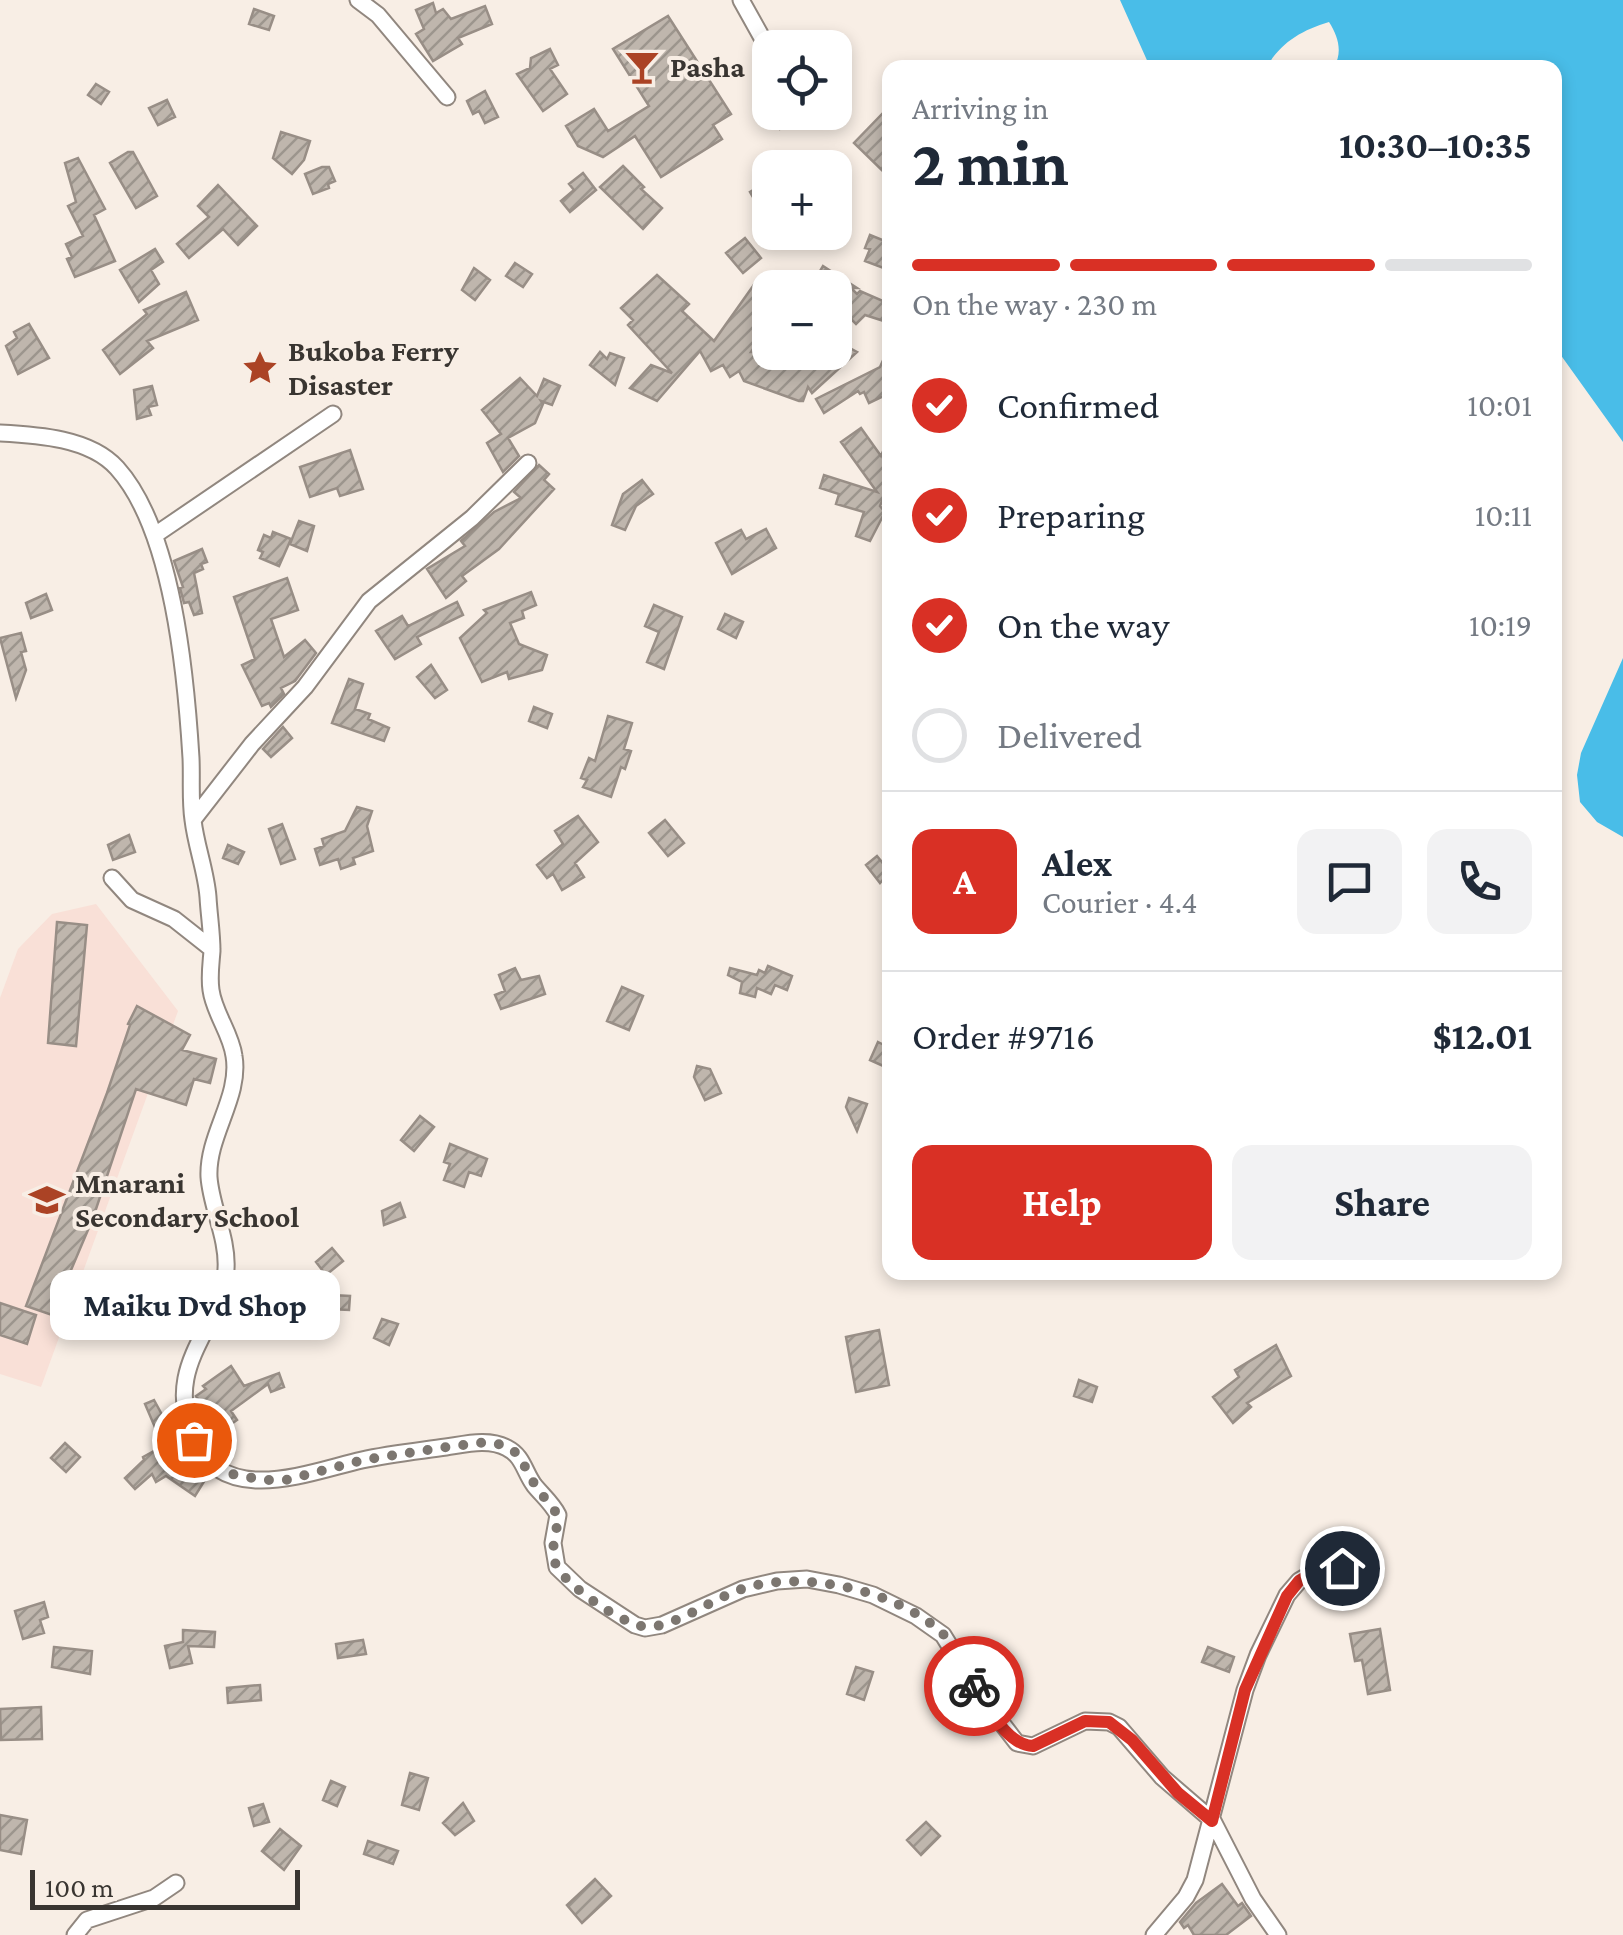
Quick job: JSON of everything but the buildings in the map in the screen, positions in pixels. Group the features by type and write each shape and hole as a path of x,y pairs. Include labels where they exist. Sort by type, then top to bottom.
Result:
{"street":[{"path":"358,0 378,15 447,97"},
{"path":"740,0 757,30"},
{"path":"155,534 333,414"},
{"path":"0,433 38,435 96,452 116,466 138,497 155,534 172,604 186,701 193,820 208,890 211,992 234,1054 234,1078 209,1162 226,1262 224,1285 194,1346 186,1372 185,1402 194,1440 214,1465 241,1478 286,1480 396,1454 487,1442 503,1445 518,1454 536,1487 558,1515 553,1543 557,1567 580,1589 626,1621 645,1628 662,1625 743,1588 777,1581 807,1579 873,1596 943,1634 980,1695 1017,1743 1033,1746 1085,1721 1109,1722 1132,1740 1178,1793 1212,1821 1253,1899 1278,1935"},
{"path":"193,820 252,744 305,688 368,601 472,518 528,462"},
{"path":"112,878 132,900 186,927 212,949"},
{"path":"1154,1935 1195,1880 1245,1690 1287,1596 1299,1581 1314,1572 1342,1568"},
{"path":"75,1935 86,1920 154,1898 176,1883"}],"shaded area":[{"path":"96,904 178,1011 41,1387 0,1374 0,998 18,949 52,914"}],"water":[{"path":"1120,0 1623,0 1623,442 1562,357 1562,60 1337,60 1338,44 1329,22 1293,38 1272,60 1147,60"},
{"path":"1623,658 1623,837 1597,822 1580,802 1577,775 1581,753"}],"way so far":[{"path":"194,1440 214,1465 226,1473 264,1480 286,1480 363,1460 447,1447 487,1442 503,1445 518,1454 529,1477 555,1508 558,1520 553,1543 557,1567 580,1589 635,1626 662,1625 743,1588 807,1579 873,1596 932,1625 952,1646 974,1686"}],"place":[{"name":"Pasha","path":"642,67"},
{"name":"Bukoba Ferry Disaster","path":"260,368"},
{"name":"Mnarani Secondary School","path":"47,1200"},
{"name":"Maiku Dvd Shop","path":"194,1440"}],"route":[{"path":"974,1686 1010,1736 1024,1746 1033,1746 1085,1721 1098,1719 1119,1727 1178,1793 1212,1821 1245,1690 1287,1596 1299,1581 1314,1572 1342,1568"}]}
